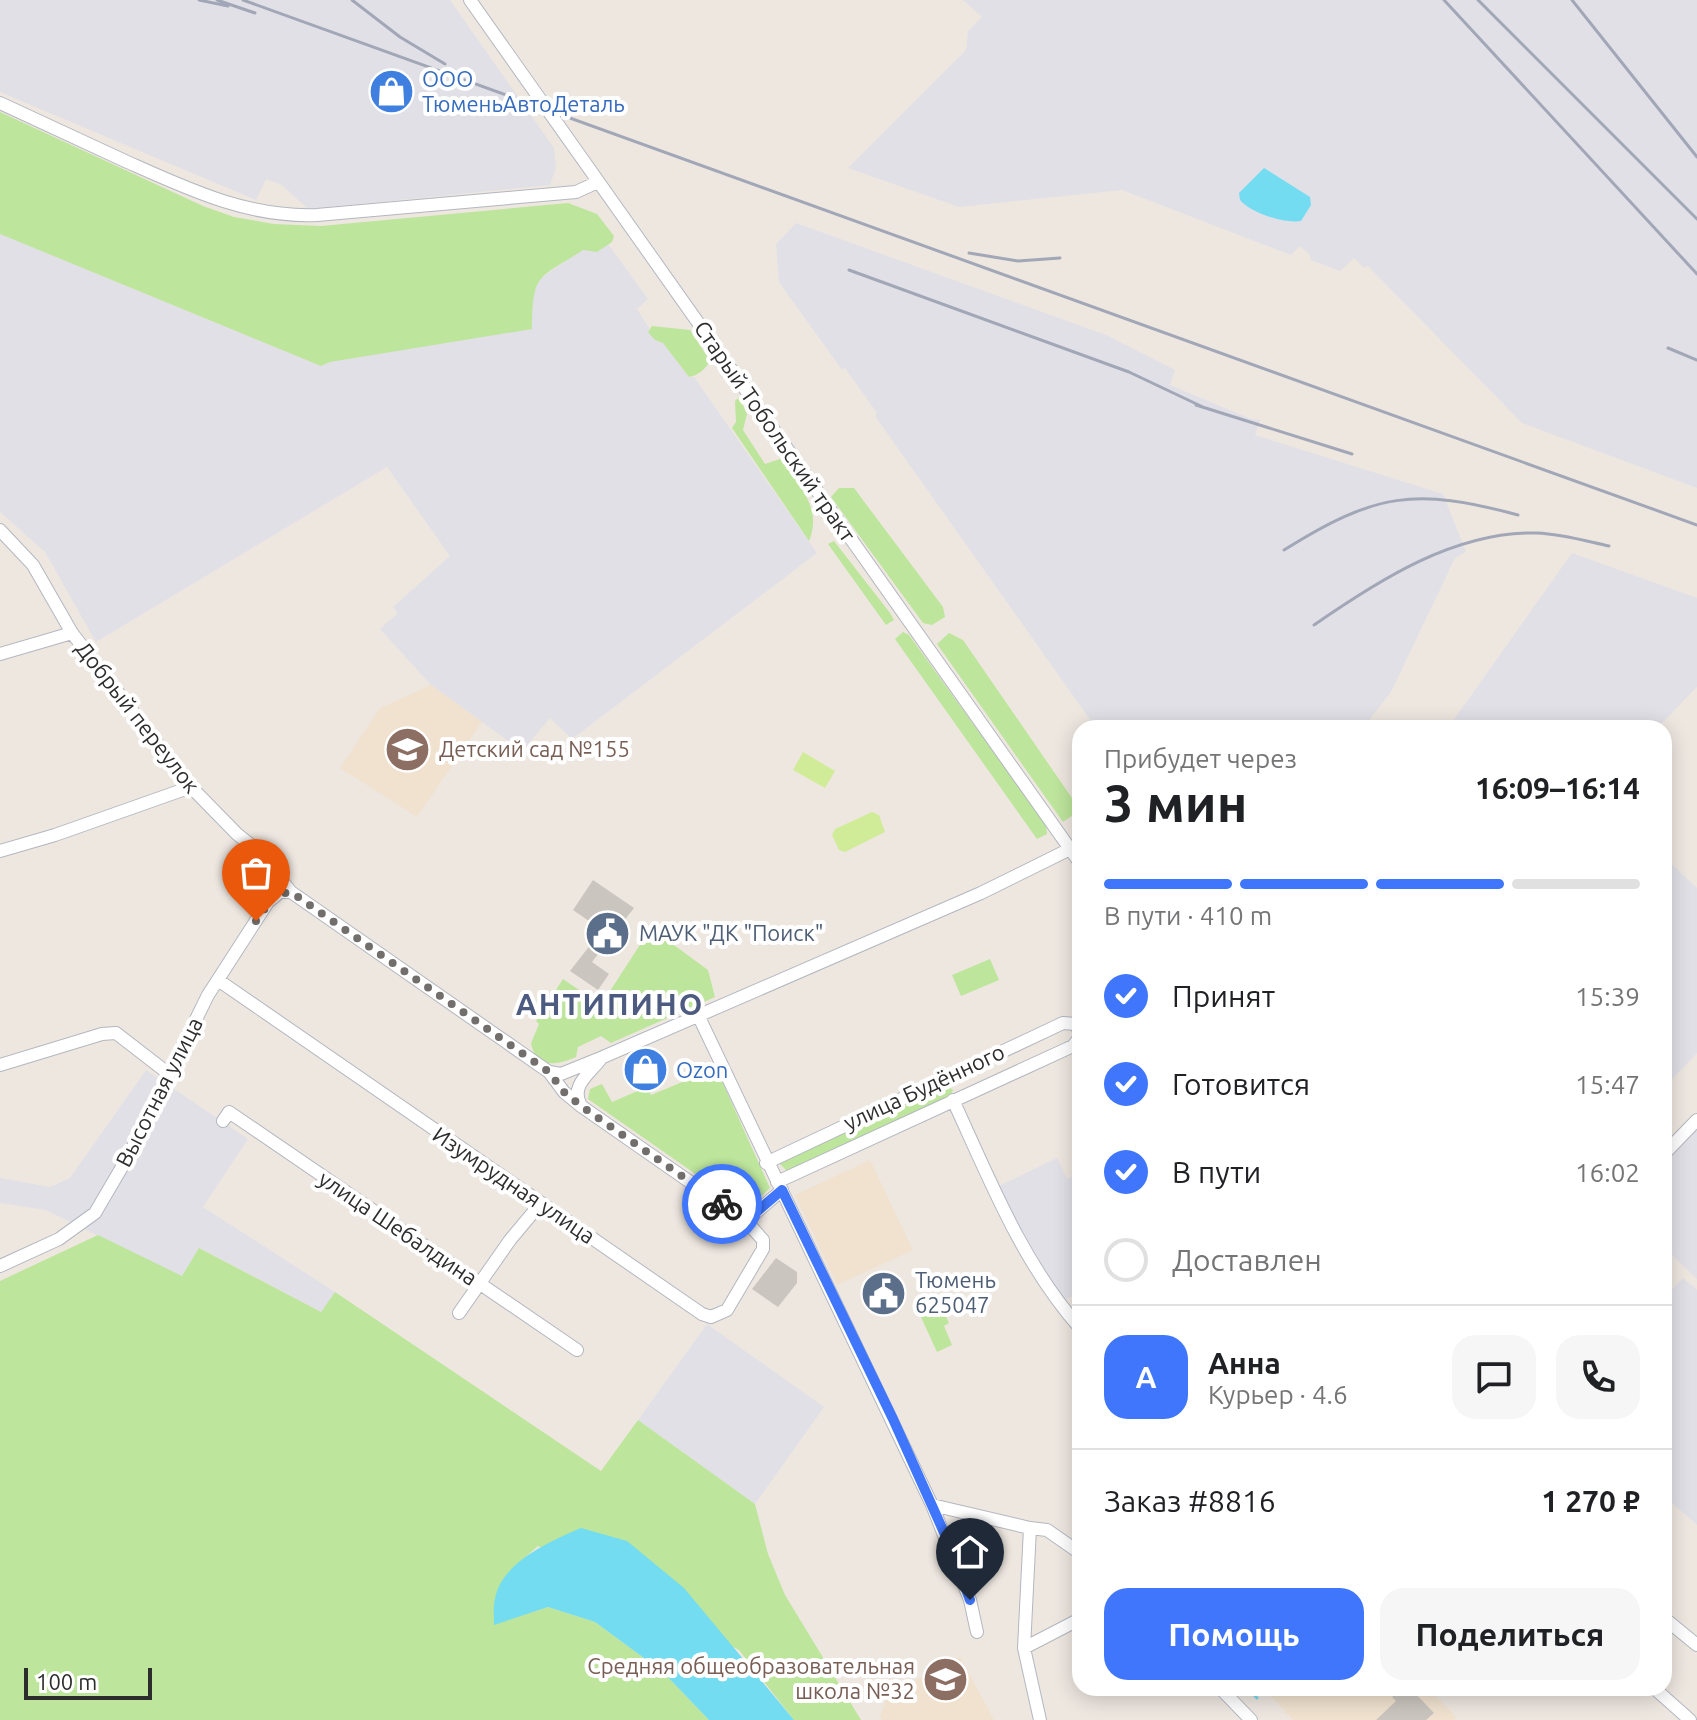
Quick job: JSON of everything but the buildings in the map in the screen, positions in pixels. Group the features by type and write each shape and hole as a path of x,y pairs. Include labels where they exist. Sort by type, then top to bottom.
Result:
{"street":[{"name":"Старый Тобольский тракт","path":"470,0 1072,852"},
{"path":"0,103 192,191 277,214 317,215 576,192 598,182"},
{"name":"Добрый переулок","path":"0,530 33,565 72,633 191,787 237,834 276,865 291,892"},
{"path":"0,654 72,633"},
{"path":"0,851 191,787"},
{"path":"549,1072 561,1074 603,1057 992,888 1070,849"},
{"path":"291,892 549,1072 564,1092 581,1106 746,1221"},
{"name":"Высотная улица","path":"0,1266 59,1239 95,1213 129,1155 218,980 274,895 291,892"},
{"name":"Изумрудная улица","path":"218,980 702,1314 711,1317 727,1310 763,1249 763,1240 746,1221"},
{"path":"698,1015 766,1163 780,1186 932,1505 961,1574 977,1632"},
{"name":"улица Будённого","path":"766,1163 1063,1023 1072,1024"},
{"path":"0,1065 102,1034 116,1033 169,1074"},
{"name":"улица Будённого","path":"746,1221 780,1186 953,1100 1072,1046"},
{"path":"581,1106 577,1098 578,1089 603,1057"},
{"path":"953,1100 997,1198 1041,1277 1072,1318"},
{"name":"улица Шебалдина","path":"223,1121 229,1112 577,1350"},
{"path":"1672,1146 1697,1120"},
{"path":"459,1313 541,1203"},
{"path":"932,1505 1047,1530 1072,1547"},
{"path":"1030,1528 1024,1648 1040,1720"},
{"path":"1024,1648 1072,1623"},
{"path":"1672,1625 1697,1645"},
{"path":"1228,1696 1251,1720"},
{"path":"1663,1696 1690,1720"}],"shaded area":[{"path":"0,0 450,0 554,148 556,168 550,185 308,209 282,185 266,179 256,200 0,92"},
{"path":"963,0 1697,0 1697,488 1522,423 1368,266 1364,268 1354,258 1340,271 1311,260 1300,246 1291,255 1122,190 959,207 848,168 966,50 968,31 982,17"},
{"path":"796,223 1106,335 1175,370 1170,385 1260,420 1255,435 1443,494 1466,552 1455,558 1391,692 1369,720 1090,720 875,416 877,413 779,282 776,244"},
{"path":"0,234 321,366 427,345 532,292 538,280 583,249 597,252 608,244 648,299 637,309 649,332 655,340 663,343 689,377 694,377 817,553 572,739 550,718 522,751 431,685 380,629 398,613 393,607 450,556 387,467 96,642 45,552 0,512"},
{"path":"1572,553 1697,598 1697,687 1665,720 1454,720"},
{"name":"Детский сад №155","path":"431,685 482,722 417,817 340,768 380,708"},
{"path":"1672,865 1697,888 1697,1053 1672,1080"},
{"path":"146,1070 248,1139 203,1207 335,1292 321,1312 200,1248 182,1277 46,1210 0,1203 0,1178 50,1187 70,1178"},
{"path":"1697,1126 1697,1279 1672,1255 1672,1153"},
{"path":"1057,1158 1067,1179 1072,1177 1072,1296 1061,1302 1039,1272 999,1186"},
{"path":"870,1160 913,1250 837,1285 795,1195"},
{"path":"1683,1278 1697,1290 1697,1525 1672,1503 1672,1290"},
{"path":"707,1324 824,1407 755,1504 638,1420"},
{"name":"Средняя общеобразовательная школа №32","path":"960,1657 994,1720 882,1720 880,1716 888,1695"},
{"path":"1271,1696 1436,1696 1456,1717 1453,1720 1293,1720"}],"green space":[{"path":"0,112 203,206 234,217 274,224 321,226 568,203 597,214 614,236 612,242 597,252 583,250 541,279 534,297 532,329 321,366 0,234"},
{"path":"652,326 690,330 710,361 698,374 689,377 663,343 648,332"},
{"path":"739,397 747,414 743,430 765,464 780,459 801,487 811,507 813,529 809,541 732,428 736,422 735,401"},
{"path":"839,488 854,488 943,607 945,617 932,625 923,623 831,497"},
{"path":"834,541 894,620 886,625 828,544"},
{"path":"903,632 909,635 1046,825 1047,834 1037,839 895,639"},
{"path":"949,633 963,640 1072,798 1072,816 1063,822 937,644"},
{"path":"803,752 835,771 825,788 793,770"},
{"path":"872,812 879,815 885,832 845,852 839,850 832,835 835,829"},
{"path":"654,923 663,937 708,970 715,997 611,1043 601,1036 578,1047 576,1057 569,1060 548,1063 537,1058 531,1043 539,1024 536,1021 563,979 601,1005"},
{"path":"990,959 999,980 961,996 952,975"},
{"path":"716,1068 770,1188 747,1210 588,1099 590,1089 602,1084 612,1102 647,1087 651,1095"},
{"path":"945,1084 953,1090 950,1096 787,1171 779,1163"},
{"path":"98,1235 182,1276 199,1248 321,1312 335,1292 601,1471 638,1420 755,1504 768,1554 785,1595 861,1720 794,1720 739,1650 538,1546 513,1568 495,1624 548,1607 595,1622 663,1672 709,1720 0,1720 0,1281"},
{"path":"941,1306 949,1323 944,1326 952,1345 937,1352 920,1315"}],"water":[{"path":"1264,168 1310,197 1311,205 1301,221 1268,216 1240,200 1239,193"},
{"path":"581,1528 627,1541 684,1588 794,1720 709,1720 663,1672 595,1622 548,1607 494,1625 495,1599 507,1574 529,1554"}],"railway":[{"path":"199,0 228,6"},
{"path":"217,0 255,13"},
{"path":"243,0 1697,525"},
{"path":"352,0 400,37 445,64"},
{"path":"1444,0 1697,274"},
{"path":"1478,0 1697,219"},
{"path":"1572,0 1697,157"},
{"path":"969,253 1018,261 1060,258"},
{"path":"849,270 1129,372 1205,408"},
{"path":"1668,348 1697,360"},
{"path":"1196,405 1352,454"},
{"path":"1284,550 1344,517 1371,506 1396,501 1451,501 1518,515"},
{"path":"1314,625 1365,591 1419,561 1477,540 1537,533 1609,546"}],"way so far":[{"path":"256,921 274,895 291,892 549,1072 564,1092 581,1106 722,1204"}],"place":[{"name":"ООО ТюменьАвтоДеталь","path":"391,92"},
{"name":"Детский сад №155","path":"408,749"},
{"name":"МАУК \"ДК \"Поиск\"","path":"608,933"},
{"name":"Ozon","path":"645,1070"},
{"name":"Тюмень 625047","path":"884,1293"},
{"name":"Средняя общеобразовательная школа №32","path":"946,1679"}],"district":[{"name":"АНТИПИНО","path":"610,1005"}],"route":[{"path":"722,1204 746,1221 782,1190 893,1419 951,1548 970,1600"}]}
